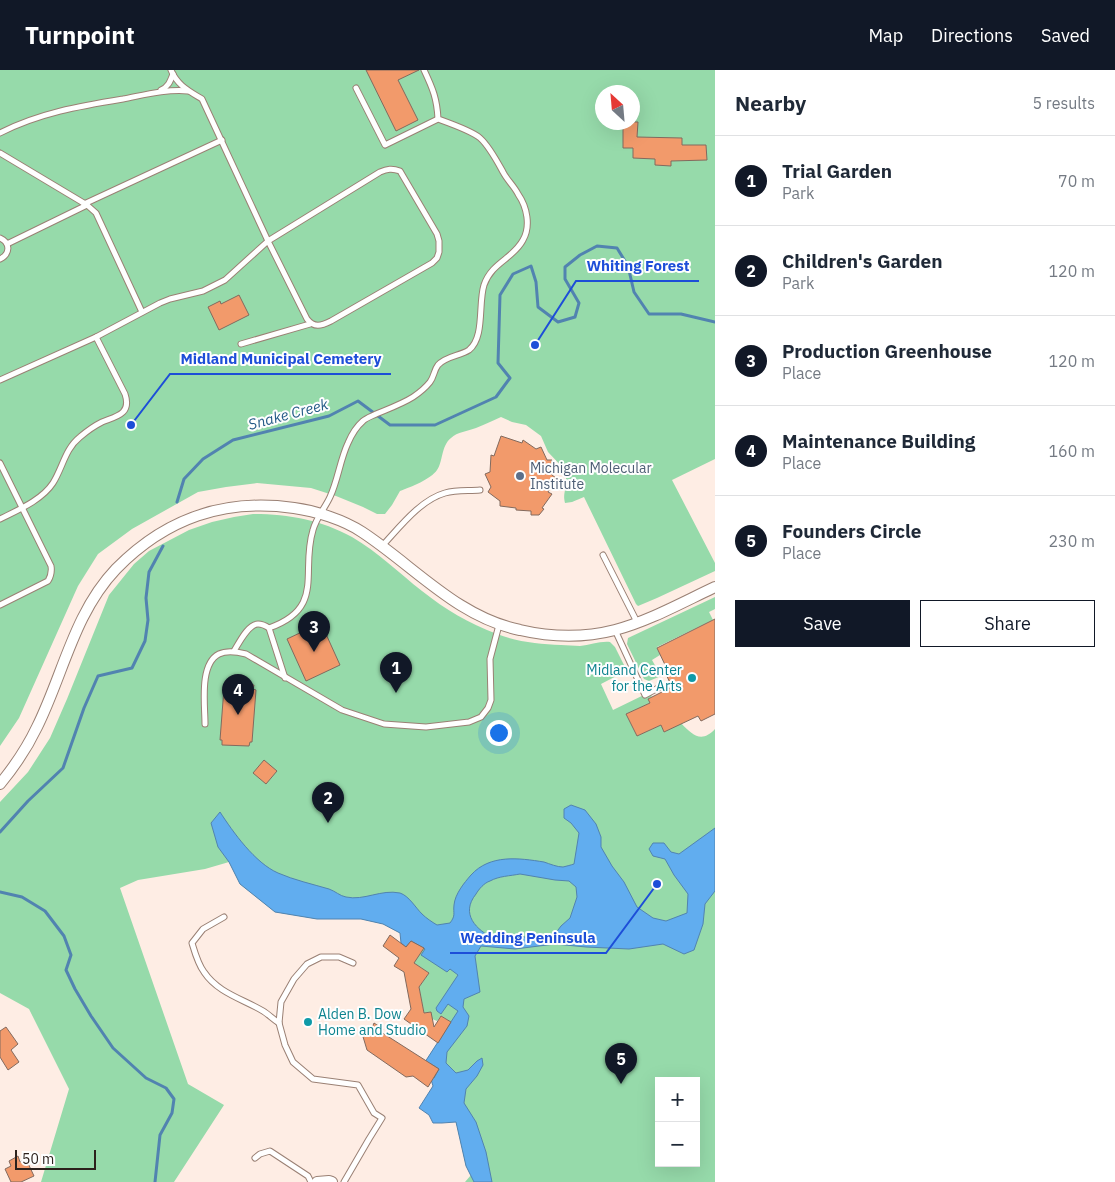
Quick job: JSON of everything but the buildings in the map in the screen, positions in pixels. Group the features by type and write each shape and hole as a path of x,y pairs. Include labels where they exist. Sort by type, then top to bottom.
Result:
{"street":[{"path":"0,784 15,766 38,726 80,624 99,590 116,570 139,549 173,526 217,509 259,505 290,507 320,514 359,530 461,606 499,625 519,630 563,636 586,635 615,630 665,611 715,587"},
{"path":"317,1182 329,1180 332,1182"}],"lane":[{"path":"424,70 434,91 438,119"},
{"path":"172,72 177,82 202,99 268,241 310,324"},
{"path":"156,93 166,88 170,83 172,72"},
{"path":"356,88 385,145 438,119"},
{"path":"0,133 52,112 176,90 191,92"},
{"path":"234,651 252,625 260,624 269,628 278,625 296,613 306,598 309,582 309,545 313,529 329,499 347,444 354,432 363,421 422,391 430,382 439,364 469,349 474,344 478,337 480,325 484,284 494,267 511,254 522,242 526,233 527,222 524,206 492,153 480,138 438,119"},
{"path":"7,244 86,204 222,140"},
{"path":"0,153 86,204 96,213 142,312"},
{"path":"0,380 96,337 160,303 203,291 226,280 268,241 380,172 387,169 400,171 437,234 439,252 432,263 322,326 310,324 240,344"},
{"path":"0,238 5,241 8,248 8,252 0,259"},
{"path":"0,519 22,508 51,486 73,443 88,430 123,412 127,400 125,394 96,337"},
{"path":"0,464 52,570 48,581 0,605"},
{"path":"382,546 426,502 442,494 455,491 480,490"},
{"path":"603,555 636,622"},
{"path":"205,724 205,677 210,663 220,654 234,651 246,654 342,710 384,724 426,727 469,722 481,717 491,700 490,659 499,625"},
{"path":"269,628 285,678"},
{"path":"615,630 645,694 660,687"},
{"path":"224,917 203,929 192,943 204,972 214,984 233,996 264,1011 278,1023"},
{"path":"344,1182 382,1118 374,1114 358,1084 313,1079 293,1062 278,1023 281,1002 294,979 307,964 321,957 339,957 353,963"},
{"path":"255,1158 260,1154 270,1151 308,1176 311,1182"}],"green space":[{"path":"0,70 715,70 715,459 672,480 715,563 715,571 638,606 584,497 565,503 566,471 548,452 541,436 526,425 501,417 453,436 445,445 437,470 430,477 400,491 385,514 377,514 336,496 311,488 257,483 198,492 132,529 98,554 78,586 19,718 0,746"},
{"path":"253,514 292,517 329,526 371,549 440,604 467,621 486,630 505,637 537,643 584,646 610,642 615,647 625,667 624,672 601,684 613,710 650,692 652,696 648,699 650,703 626,714 637,736 661,725 664,732 681,723 694,734 702,737 715,729 715,1182 465,1182 471,1175 466,1166 456,1122 433,1078 439,1069 425,1062 451,1022 441,1016 437,1021 432,1019 430,1012 424,1013 419,987 429,973 414,963 423,948 383,924 361,919 317,919 275,912 240,884 229,862 205,869 138,880 120,888 188,1084 224,1105 174,1182 41,1182 69,1089 29,1009 0,993 0,802 28,772 50,738 109,595 134,564 149,551 189,530 212,522"},
{"path":"715,597 715,609 709,612 713,620 657,647 660,655 652,660 661,676 649,681 644,679 627,644 628,638"}],"water":[{"path":"571,805 585,810 596,824 601,837 601,847 624,882 637,907 653,918 666,921 687,913 688,894 665,859 653,856 649,849 653,843 664,843 671,852 679,854 715,828 715,891 705,904 703,924 694,950 684,954 663,944 629,949 555,944 515,949 481,946 475,956 480,992 464,999 463,1007 469,1016 467,1026 447,1052 446,1063 456,1073 468,1070 482,1058 483,1065 466,1089 464,1103 476,1122 486,1152 492,1182 474,1182 466,1166 456,1122 433,1123 429,1115 419,1108 433,1086 430,1076 434,1078 439,1069 425,1062 458,1011 448,1004 441,1014 436,1008 458,975 450,969 447,972 421,955 425,949 411,941 406,947 401,943 400,933 383,924 361,919 317,919 275,912 240,884 229,862 218,847 211,823 220,812 253,855 278,873 329,889 346,897 359,898 386,892 400,893 437,925 450,923 454,916 454,905 460,889 471,875 487,864 505,859 525,859 561,867 574,864 579,833 564,818 564,809","holes":["520,874 569,881 576,887 577,897 570,918 552,938 539,942 525,937 508,935 495,939 482,931 472,921 470,915 471,901 480,888 493,879"]}],"waterway":[{"name":"Snake Creek","path":"177,502 184,479 203,459 233,440 329,416 358,401 390,425 435,425 496,397 510,378 498,363 500,295 513,274 531,266 536,282 538,307 558,322 575,317 579,303 565,279 565,267 580,255 597,246 617,248 628,266 634,292 649,314 681,314 715,322"},
{"name":"Snake Creek","path":"0,832 28,801 63,768 84,708 98,676 132,668 145,641 148,620 146,598 149,572 163,546"},
{"name":"Snake Creek","path":"0,892 22,897 45,911 64,936 71,955 66,970 91,1016 113,1048 146,1078 166,1088 174,1099 172,1113 160,1135 155,1182"}],"place":[{"name":"Whiting Forest","path":"535,345"},
{"name":"Midland Municipal Cemetery","path":"131,425"},
{"name":"Michigan Molecular Institute","path":"520,476"},
{"name":"Production Greenhouse","path":"314,652"},
{"name":"Midland Center for the Arts","path":"692,678"},
{"name":"Trial Garden","path":"396,693"},
{"name":"Maintenance Building","path":"238,715"},
{"name":"Children's Garden","path":"328,823"},
{"name":"Wedding Peninsula","path":"657,884"},
{"name":"Alden B. Dow Home and Studio","path":"308,1022"},
{"name":"Founders Circle","path":"621,1084"}]}
